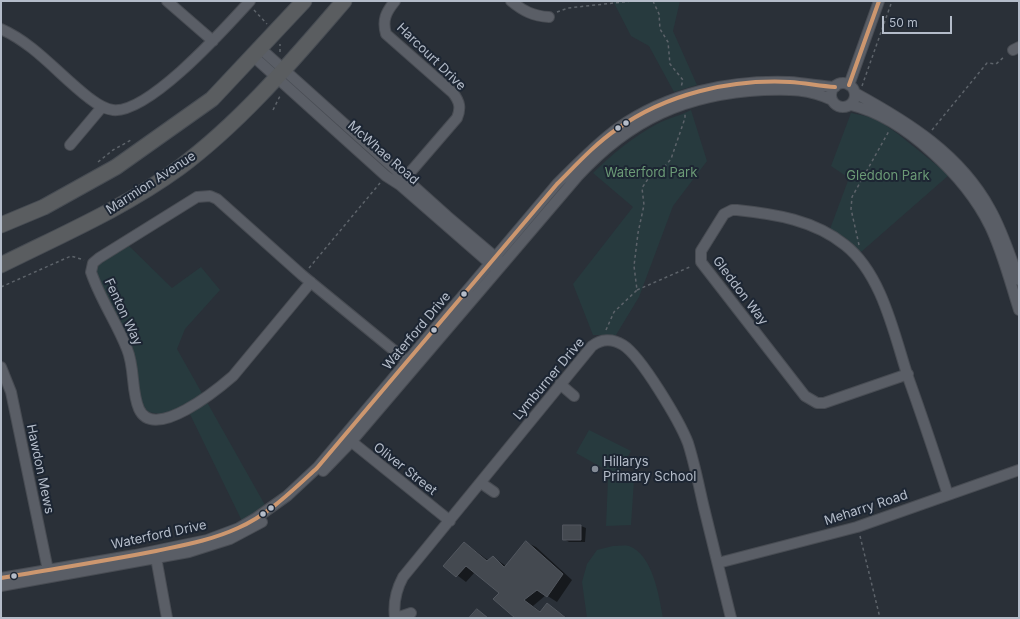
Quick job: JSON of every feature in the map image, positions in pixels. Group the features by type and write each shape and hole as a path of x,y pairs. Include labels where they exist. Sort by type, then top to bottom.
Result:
{"highway":[{"path":"1,225 44,206 116,167 212,99 304,1"},
{"name":"Marmion Avenue","path":"1,265 103,215 174,171 228,128 280,74 344,1"}],"street":[{"path":"167,1 214,41"},
{"path":"1,28 22,40 102,107 114,110 140,103 176,76 214,41 250,1"},
{"name":"Harcourt Drive","path":"395,1 386,12 384,26 386,34 453,93 460,104 458,118 402,182"},
{"path":"512,1 521,9 535,16 549,17"},
{"path":"851,105 854,100 879,1"},
{"name":"McWhae Road","path":"257,52 386,176 402,182"},
{"name":"McWhae Road","path":"280,74 496,263"},
{"name":"Waterford Drive","path":"1,586 49,574 155,554 207,540 239,528 275,506 303,482 348,439 496,263 557,184 604,139 633,118 681,101 708,89 750,83 789,82 835,87"},
{"path":"1017,280 984,214 956,176 932,152 888,120 868,109 851,105 840,107 832,100 831,93 835,87 842,84 856,90 888,110 926,137 954,161 990,208 1008,246 1017,280 1019,310"},
{"name":"Waterford Drive","path":"681,101 728,93 781,89 814,92 832,100"},
{"path":"70,145 102,107"},
{"path":"93,263 197,197 210,196 217,199 302,275 411,364"},
{"name":"Gleddon Way","path":"908,374 824,403 811,401 701,262 701,250 724,214 732,210 787,217 830,234 854,253 865,267 879,292 908,374 948,495"},
{"name":"Fenton Way","path":"93,263 91,272 92,277 127,349 139,409 147,418 153,420 162,419 184,411 223,385 233,376 311,282"},
{"name":"Lymburner Drive","path":"395,618 395,599 400,582 592,346 604,340 618,342 629,351 643,369 678,422 693,462 731,618"},
{"name":"Hawdon Mews","path":"1,367 11,392 49,574"},
{"path":"560,384 574,396"},
{"name":"Oliver Street","path":"348,439 450,521"},
{"name":"Meharry Road","path":"718,563 857,527 1019,470"},
{"path":"481,483 494,492"},
{"path":"155,554 167,618"},
{"name":"Waterford Drive","path":"1,578 49,574"},
{"path":"395,618 411,613"}],"path":[{"path":"549,17 568,8 632,1"},
{"path":"637,290 634,266 638,233 644,205 642,188 650,176 666,165 674,153 677,138 685,118 677,92 681,86 682,80 670,64 668,42 660,29 659,14 653,1"},
{"path":"856,90 862,86 892,1"},
{"path":"926,137 987,63 996,64 1016,49"},
{"path":"854,253 860,244 851,209 852,197 888,131"},
{"path":"95,166 113,150 134,139"},
{"path":"302,275 386,176"},
{"path":"1,287 71,256 93,263"},
{"path":"604,340 614,312 637,290 701,262"},
{"path":"857,527 880,618"}],"green space":[{"path":"613,1 680,1 673,31 697,85 674,92 649,46 631,36"},
{"name":"Waterford Park","path":"691,110 707,161 673,206 639,297 616,335 593,335 573,284 633,207 593,173 615,153 640,134 661,122"},
{"name":"Gleddon Park","path":"851,113 875,118 898,134 949,175 861,252 847,239 830,229 849,178 831,166"},
{"path":"125,242 172,288 201,267 220,290 185,329 177,349 265,505 242,521 185,404 167,415 148,412 136,398 131,346 91,267"},
{"path":"589,430 631,451 617,476 576,453"},
{"path":"608,479 634,480 631,525 606,526"},
{"path":"613,546 629,546 644,558 654,577 663,618 587,618 582,582 587,564 597,550"}],"building":[{"path":"563,525 581,525 581,540 563,540"},
{"path":"526,541 563,574 547,597 537,590 524,600 540,612 547,603 566,618 515,618 493,599 499,593 466,566 456,577 443,566 464,542 487,561 493,556 504,567"},
{"path":"477,609 488,618 469,618"}],"transit line":[{"path":"849,85 879,1"},
{"path":"1,578 156,551 218,536 249,523 280,501 317,468 557,184 601,141 617,129 656,106 699,91 722,86 745,83 790,82 835,87"}],"place":[{"name":"Hillarys Primary School","path":"595,469"}]}
